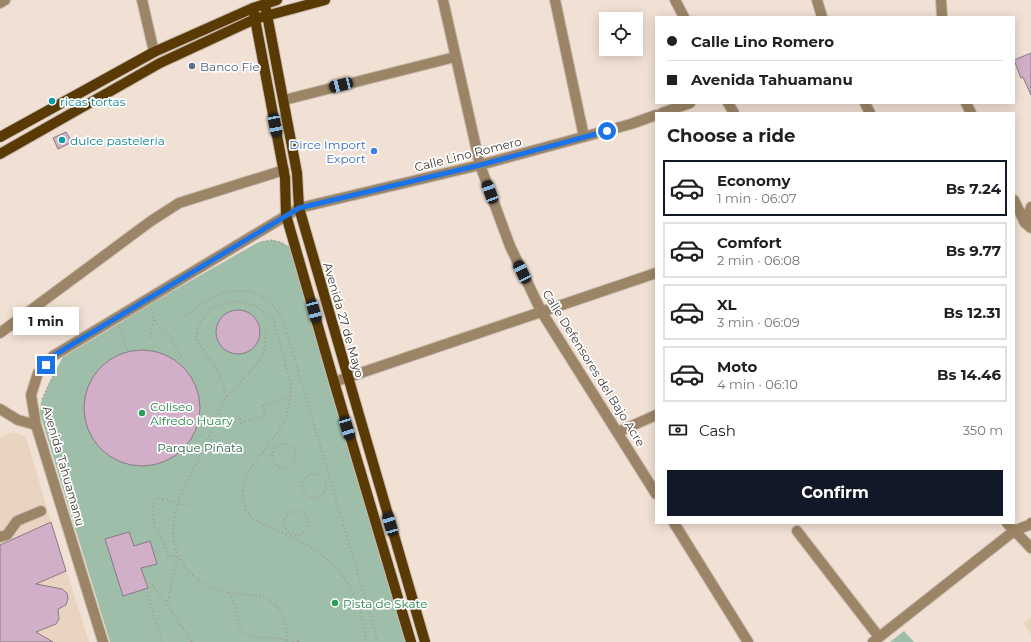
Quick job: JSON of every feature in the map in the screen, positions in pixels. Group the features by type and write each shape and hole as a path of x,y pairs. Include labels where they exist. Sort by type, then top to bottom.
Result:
{"main road":[{"path":"0,137 154,52 252,4 277,0"},
{"path":"0,154 160,63 255,19 325,0"},
{"name":"Avenida 27 de Mayo","path":"264,2 297,173 299,208 347,378 425,642"},
{"path":"252,4 286,178 286,215 410,642"}],"street":[{"path":"0,2 5,0"},
{"path":"142,0 154,52"},
{"name":"Calle Defensores del Bajo Acre","path":"443,0 480,165 510,246 541,311 655,492"},
{"path":"555,0 584,137"},
{"path":"675,0 683,16"},
{"path":"817,0 822,16"},
{"path":"941,0 942,16"},
{"path":"284,100 455,57"},
{"path":"665,112 687,104"},
{"name":"Calle Lino Romero","path":"286,215 299,208 480,165 631,124 655,115"},
{"path":"0,333 151,221 179,203 284,170"},
{"path":"1015,202 1028,225"},
{"path":"1028,225 1031,207"},
{"name":"Avenida Tahuamanu","path":"103,642 36,425 31,395 38,373 53,356 286,215"},
{"path":"334,382 655,273"},
{"path":"0,409 18,420 36,425"},
{"path":"618,432 655,415"},
{"path":"0,538 7,535 17,521 41,511"},
{"path":"797,531 876,639 1014,531 1029,525 1031,522"},
{"path":"675,524 748,642"},
{"path":"1008,524 1031,548"}],"path":[{"path":"262,241 273,240 286,245"},
{"path":"182,318 207,301 228,292 243,291 262,295 276,308 283,320 378,642"},
{"path":"227,396 218,371 195,338 200,323 212,308 234,301 254,305 273,319 291,383 286,419 249,471 244,484 242,498 246,510 252,519 309,547 328,560 342,575 352,588 361,617 366,642"},
{"path":"150,306 154,320 169,336 183,359"},
{"path":"150,337 154,320"},
{"path":"118,324 128,352"},
{"path":"266,329 264,352 253,369 227,396 178,503 173,523 174,540 178,556 196,579 211,587 229,593 258,596 268,600 278,609 285,619 288,631 287,642"},
{"path":"41,402 57,369"},
{"path":"215,424 239,416 241,423 266,415 263,406 290,397"},
{"path":"282,444 289,445 295,454 292,464 284,468 274,463 272,455 275,448 282,444"},
{"path":"309,475 320,475 325,480 325,491 319,496 309,496 303,489 303,481 309,475"},
{"path":"325,480 330,479"},
{"path":"178,556 168,556 164,544 154,528 152,513 154,503 157,498 188,506"},
{"path":"294,511 298,511 304,515 308,521 306,529 297,534 289,532 284,526 285,518 294,511"},
{"path":"286,536 289,532"},
{"path":"167,604 178,556"},
{"path":"152,585 167,604 192,642"},
{"path":"147,592 162,642"},
{"path":"229,593 235,605 239,627 246,635 299,641"}],"shaded area":[{"path":"13,432 26,437 89,642 0,642 0,437"},
{"path":"1031,617 1031,634 1023,623"}],"green space":[{"name":"Parque Piñata","path":"273,240 281,242 292,248 406,642 110,642 40,414 41,402 63,357 150,304 255,244 262,241"},
{"path":"904,631 914,642 890,642"}],"building":[{"path":"1031,53 1031,95 1023,77 1021,78 1015,60"},
{"name":"dulce pasteleria","path":"66,132 72,142 58,149 53,138"},
{"path":"238,310 250,314 256,320 260,332 256,344 250,350 238,354 226,350 220,344 216,332 220,320 226,314"},
{"name":"Coliseo Alfredo Huary","path":"142,350 153,351 164,355 183,367 195,386 199,397 199,419 195,430 183,449 164,461 153,465 142,466 131,465 120,461 101,449 89,430 85,419 84,408 85,397 89,386 101,367 120,355 131,351"},
{"path":"51,522 66,571 36,584 62,589 67,593 68,599 66,605 58,609 59,619 56,624 36,632 53,642 0,642 0,545"},
{"path":"129,532 134,546 150,541 157,564 141,568 148,588 123,596 105,539"}],"place":[{"name":"Banco Fie","path":"192,66"},
{"name":"ricas tortas","path":"52,101"},
{"name":"dulce pasteleria","path":"62,140"},
{"name":"Dirce Import Export","path":"374,151"},
{"name":"Coliseo Alfredo Huary","path":"142,413"},
{"name":"Pista de Skate","path":"335,603"}],"route":[{"path":"46,365 53,356 299,208 480,165 607,131"}]}
